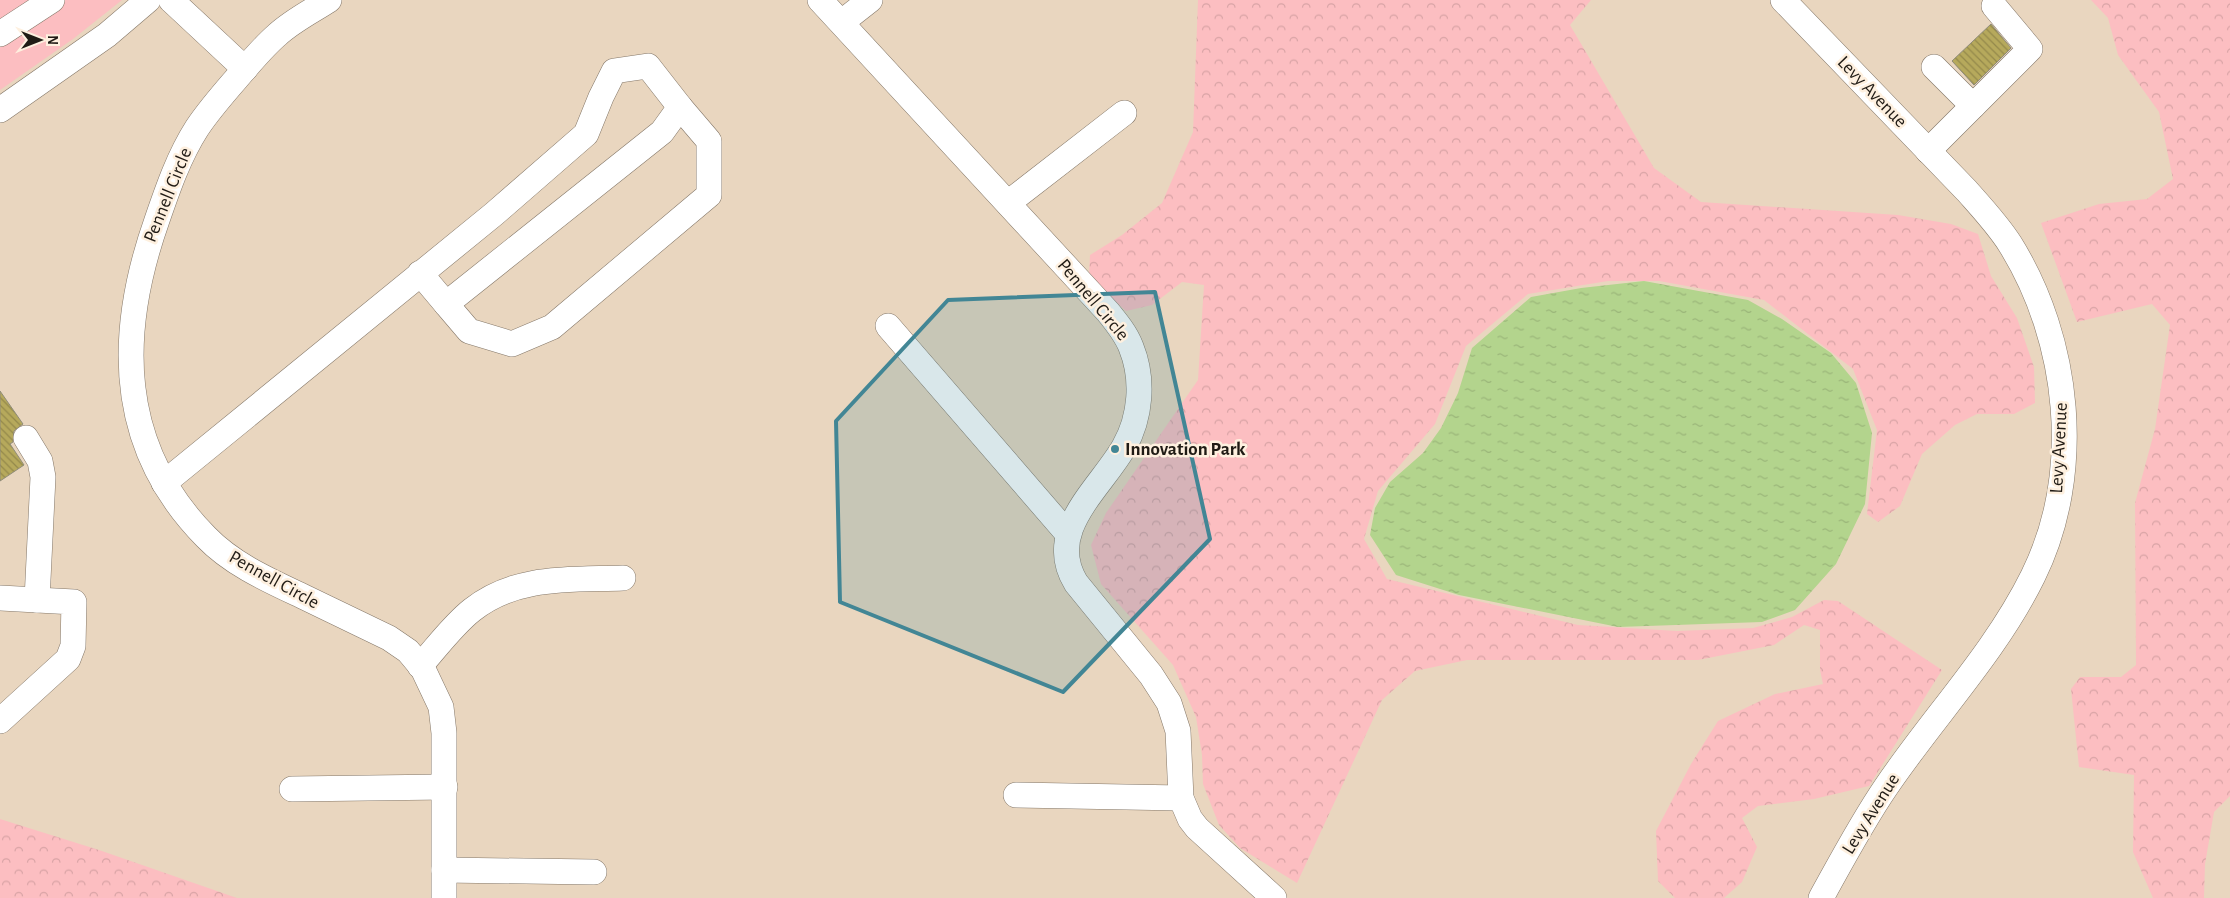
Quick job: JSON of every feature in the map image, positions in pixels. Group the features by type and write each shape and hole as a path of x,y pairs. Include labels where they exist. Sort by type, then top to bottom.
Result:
{"street":[{"path":"0,34 52,0"},
{"path":"0,110 107,35 148,0"},
{"path":"171,0 245,69"},
{"name":"Pennell Circle","path":"329,0 278,34 245,69 198,127 184,151 172,176 146,250 136,287 129,354 132,382 144,441 156,470 186,515 206,538 228,556 275,583 390,638 408,651 420,666 442,707 445,787 444,898"},
{"name":"Pennell Circle","path":"820,0 1108,312 1131,347 1137,366 1139,384 1134,426 1115,462 1080,510 1068,534 1066,560 1076,583 1151,674 1169,703 1178,731 1181,798 1190,819 1197,828 1274,898"},
{"path":"842,22 870,0"},
{"name":"Levy Avenue","path":"1783,0 1967,191 2010,245 2030,281 2046,319 2055,353 2061,388 2064,424 2063,465 2058,496 2044,548 2018,605 1996,639 1886,787 1821,898"},
{"path":"1928,151 2030,49 1994,6"},
{"path":"164,483 420,273 494,214 586,134 600,97 614,71 648,66 708,141 709,195 552,327 512,344 470,331 420,273"},
{"path":"1934,67 1973,106"},
{"path":"446,304 662,132 680,107"},
{"path":"1008,203 1124,113"},
{"path":"888,326 1068,534"},
{"path":"26,438 40,461 43,477 37,600"},
{"path":"420,666 472,610 508,588 539,581 623,578"},
{"path":"0,598 74,602 73,646 68,659 0,721"},
{"path":"292,789 445,787"},
{"path":"1016,795 1181,798"},
{"path":"444,870 594,872"}],"highlighted area":[{"path":"1155,292 1210,539 1063,692 840,602 836,421 948,300"}],"shaded area":[{"name":"Innovation Park","path":"0,0 2230,0 2230,898 0,898"}],"green space":[{"path":"0,0 122,0 73,39 0,90"},
{"path":"1198,0 1591,0 1570,25 1654,168 1701,202 1898,215 1951,224 1978,234 1991,276 2017,318 2034,367 2035,403 2014,414 1977,414 1955,425 1922,454 1900,506 1878,522 1867,514 1877,430 1853,369 1764,300 1659,281 1608,281 1528,294 1466,346 1435,424 1378,491 1364,539 1387,579 1578,625 1677,631 1753,628 1792,617 1824,600 1838,601 1942,670 1869,786 1814,799 1758,806 1742,818 1757,847 1742,882 1724,898 1675,898 1658,881 1656,831 1691,764 1718,721 1775,694 1823,684 1820,670 1820,630 1804,625 1774,645 1698,660 1467,660 1415,671 1382,700 1297,883 1240,848 1219,825 1203,784 1202,755 1196,717 1173,665 1101,584 1091,545 1106,513 1198,380 1204,285 1182,282 1152,305 1126,311 1089,277 1090,255 1122,235 1162,203 1193,132"},
{"path":"2091,0 2230,0 2230,796 2214,812 2205,864 2204,898 2153,898 2133,852 2134,775 2079,767 2071,689 2080,677 2121,677 2136,665 2135,503 2155,429 2170,325 2152,304 2077,322 2041,223 2099,204 2147,199 2173,179 2159,112 2118,55 2108,18"},
{"path":"0,819 99,850 237,898 0,898"}],"water":[{"path":"1644,281 1748,300 1782,319 1831,353 1856,383 1872,433 1865,504 1836,564 1795,610 1762,622 1618,627 1459,595 1396,575 1370,535 1375,508 1390,482 1423,453 1441,428 1458,393 1472,348 1531,297 1581,288"}],"building":[{"path":"1991,24 2011,48 1974,85 1952,61"},
{"path":"0,391 23,424 14,431 13,442 10,444 24,465 0,481"}],"place":[{"name":"Innovation Park","path":"1115,449"}]}
